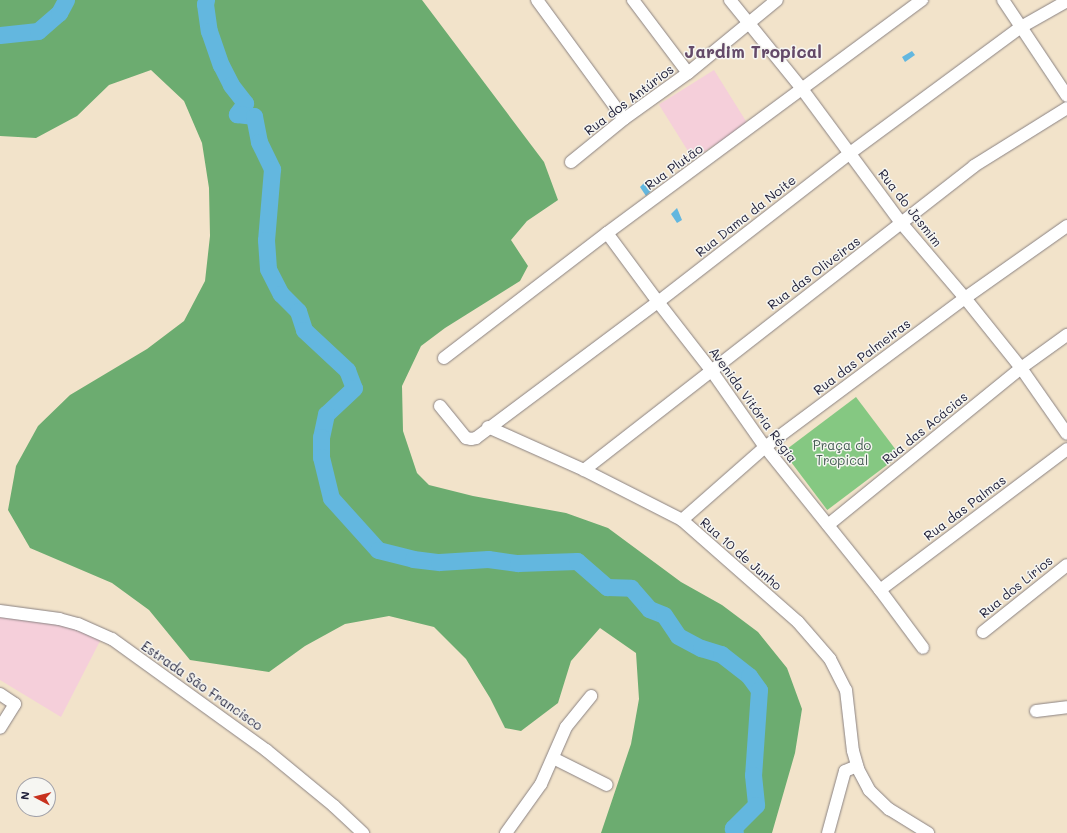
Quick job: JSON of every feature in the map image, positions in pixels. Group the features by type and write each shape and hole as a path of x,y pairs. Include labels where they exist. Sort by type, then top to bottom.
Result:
{"street":[{"path":"537,0 624,120"},
{"path":"633,0 688,73"},
{"name":"Rua do Jasmim","path":"730,0 747,23 802,89 902,224 965,298 1021,368 1067,434"},
{"name":"Rua dos Antúrios","path":"572,162 624,120 688,73 747,23 777,0"},
{"name":"Rua Plutão","path":"444,358 607,234 922,0"},
{"path":"1003,0 1067,96"},
{"name":"Rua Dama da Noite","path":"488,427 658,302 850,153 1020,27 1067,1"},
{"name":"Rua das Oliveiras","path":"584,470 711,370 902,224 974,166 1067,108"},
{"name":"Rua das Palmeiras","path":"682,520 765,447 965,298 1067,226"},
{"name":"Avenida Vitória Régia","path":"607,234 711,370 765,447 880,590 923,648"},
{"name":"Rua das Acácias","path":"828,525 1021,368 1067,335"},
{"path":"440,406 466,438 476,438 488,427"},
{"name":"Rua 10 de Junho","path":"488,427 584,470 682,520 798,622 830,658 842,682 848,698 850,739 857,766 863,781 876,799 928,833"},
{"name":"Rua das Palmas","path":"880,590 1067,450"},
{"name":"Rua dos Lírios","path":"983,632 1067,565"},
{"name":"Estrada São Francisco","path":"0,611 59,619 78,624 112,639 266,750 334,806 363,833"},
{"path":"0,694 15,704 0,728"},
{"path":"506,833 541,784 566,727 591,696"},
{"path":"1036,711 1067,707"},
{"path":"553,758 607,785"},
{"path":"828,833 845,771 857,766"}],"shaded area":[{"path":"714,70 748,124 693,159 659,104"},
{"path":"0,616 72,623 101,639 61,717 0,680"}],"green space":[{"path":"0,0 422,0 544,162 558,200 527,221 511,240 528,266 520,281 445,328 421,346 402,386 403,431 417,473 429,485 473,496 566,513 608,528 681,582 722,605 758,632 787,668 802,709 795,753 772,833 601,833 631,744 639,699 636,653 600,628 571,661 558,703 521,731 505,728 490,698 466,659 434,627 389,616 345,624 305,646 269,672 190,660 149,610 112,583 30,548 8,510 16,466 38,426 70,395 147,349 184,321 205,281 210,236 209,188 202,143 184,101 151,70 109,85 77,116 36,138 0,136"},
{"name":"Praça do Tropical","path":"856,397 900,455 827,510 783,452"}],"water":[{"path":"912,51 915,55 905,62 902,57"},
{"path":"646,181 652,190 646,196 640,187"},
{"path":"677,208 682,220 677,223 671,214"}],"waterway":[{"path":"0,35 38,31 59,13 66,0"},
{"path":"206,0 205,4 209,31 221,65 231,85 245,103 237,114 254,116 259,142 272,169 266,240 268,269 281,294 298,311 304,330 347,370 354,388 326,414 321,437 321,457 331,498 378,550 413,559 439,562 488,559 518,563 577,561 607,587 631,588 649,609 664,615 678,636 701,648 721,654 749,676 759,690 753,775 756,805 733,828 735,833"}],"district":[{"name":"Jardim Tropical","path":"753,52"}]}
